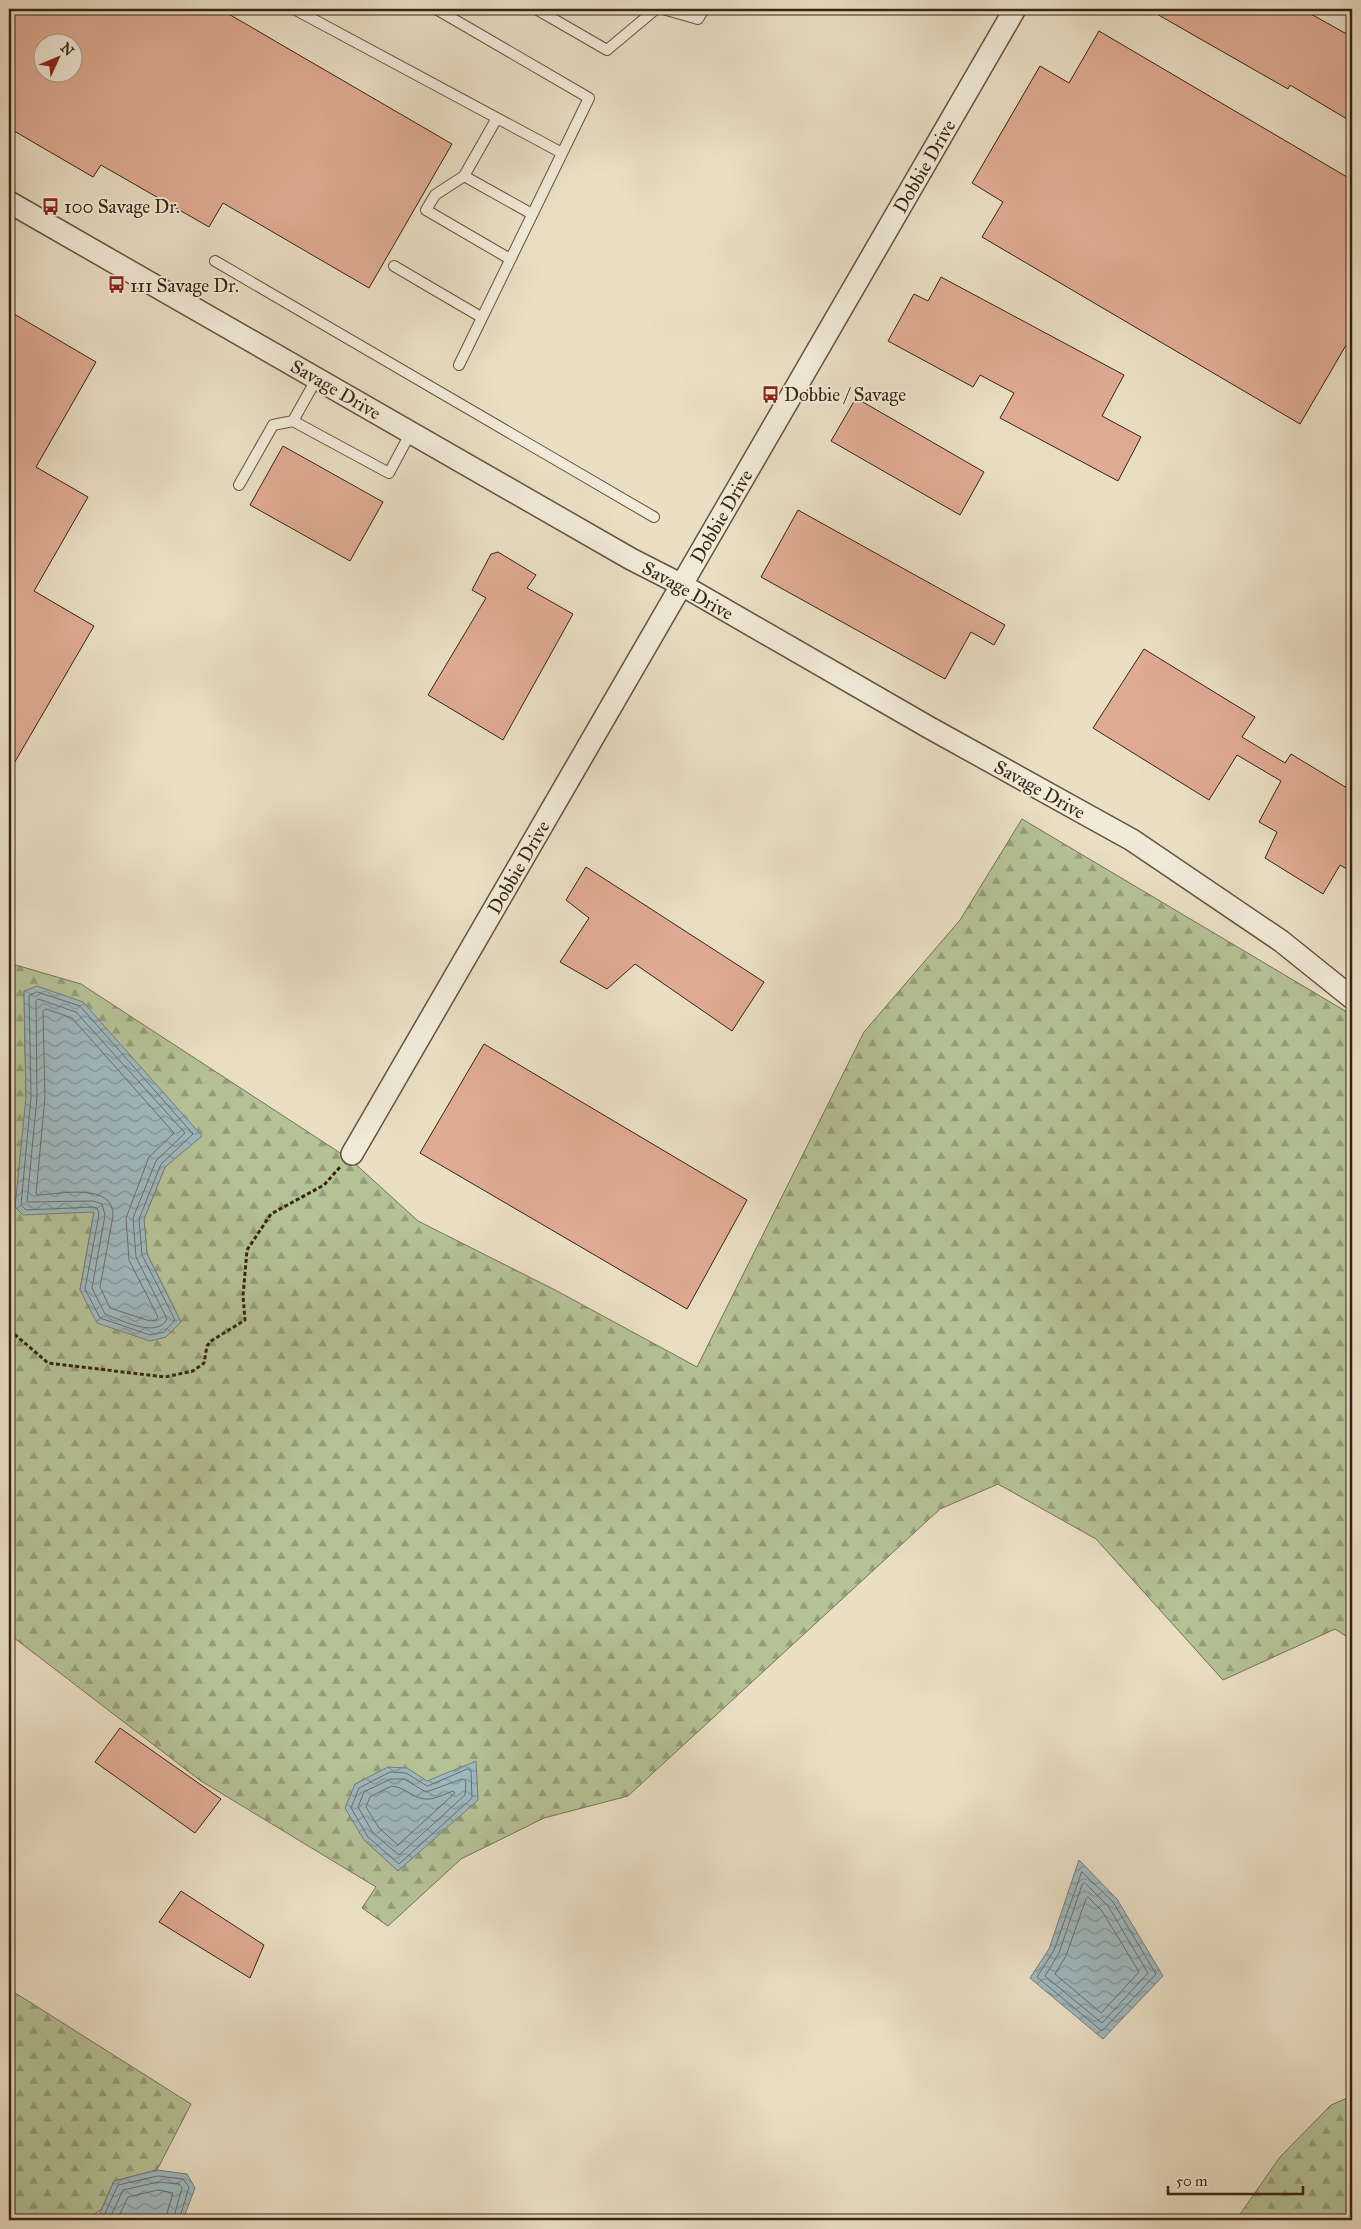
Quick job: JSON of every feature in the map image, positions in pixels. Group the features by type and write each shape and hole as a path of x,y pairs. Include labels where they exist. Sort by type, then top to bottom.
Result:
{"street":[{"name":"Dobbie Drive","path":"352,1154 1015,9"},
{"name":"Savage Drive","path":"9,202 930,728 1132,840 1280,941 1352,998"}],"lane":[{"path":"294,9 562,153"},
{"path":"436,9 589,98 459,365"},
{"path":"536,9 607,50 656,9"},
{"path":"663,9 698,19 704,9"},
{"path":"498,118 464,176 435,194 426,210 510,259"},
{"path":"464,176 532,214"},
{"path":"215,261 654,517"},
{"path":"394,266 481,317"},
{"path":"293,421 317,378"},
{"path":"239,485 273,424 293,421 389,473 411,432"}],"path":[{"path":"9,1332 12,1332 48,1363 165,1377 193,1371 204,1363 207,1346 211,1341 245,1320 243,1296 247,1250 270,1214 324,1185 352,1154"}],"green space":[{"path":"1022,819 1352,1015 1352,1640 1335,1629 1223,1680 1096,1539 998,1484 940,1509 628,1796 544,1818 461,1859 388,1926 362,1908 376,1887 201,1781 9,1634 9,963 81,984 351,1160 418,1221 557,1291 697,1367 864,1032 960,920","holes":["24,991 165,1167 144,1219 147,1254 181,1322 80,1290 94,1212 26,1097"]},
{"path":"9,1989 191,2104 157,2170 114,2181 101,2210 85,2220 9,2220"},
{"path":"1352,2096 1352,2220 1236,2220 1280,2157 1331,2105"}],"water":[{"path":"37,986 83,1002 202,1136 165,1167 144,1219 147,1254 181,1322 166,1337 150,1341 97,1323 80,1290 94,1212 23,1215 15,1207 26,1097 24,991"},
{"path":"476,1761 478,1800 398,1871 364,1840 345,1808 355,1784 388,1767 407,1768 427,1781"},
{"path":"1079,1860 1117,1899 1163,1976 1103,2039 1030,1978 1049,1949"},
{"path":"157,2170 187,2174 195,2188 183,2220 97,2220 114,2181"}],"building":[{"path":"9,9 220,9 452,144 369,288 223,203 209,227 101,165 93,177 9,128"},
{"path":"1148,9 1302,9 1352,37 1352,122 1290,85 1288,89"},
{"path":"1099,31 1352,180 1352,335 1300,424 982,237 1003,202 972,183 1040,66 1069,83"},
{"path":"941,277 1124,375 1102,416 1141,437 1118,481 1000,418 1014,393 980,375 973,387 888,341 914,294 928,301"},
{"path":"9,311 96,362 36,467 88,497 34,591 94,626 9,772"},
{"path":"856,398 984,472 960,515 831,441"},
{"path":"283,446 383,502 350,561 250,505"},
{"path":"798,510 1005,625 994,645 971,632 945,679 761,577"},
{"path":"498,552 536,575 527,588 573,614 503,740 428,695 486,598 472,590 491,554"},
{"path":"1144,649 1255,717 1242,737 1285,763 1291,754 1352,791 1352,872 1340,865 1323,894 1265,858 1277,832 1259,822 1281,781 1237,755 1209,800 1093,728"},
{"path":"586,867 764,982 732,1031 635,964 607,989 560,962 589,918 566,900"},
{"path":"484,1044 747,1200 687,1309 420,1153"},
{"path":"120,1728 221,1799 195,1833 95,1762"},
{"path":"181,1891 264,1945 250,1978 159,1922"}],"place":[{"name":"100 Savage Dr.","path":"50,206"},
{"name":"111 Savage Dr.","path":"116,285"},
{"name":"Dobbie / Savage","path":"770,394"}]}
